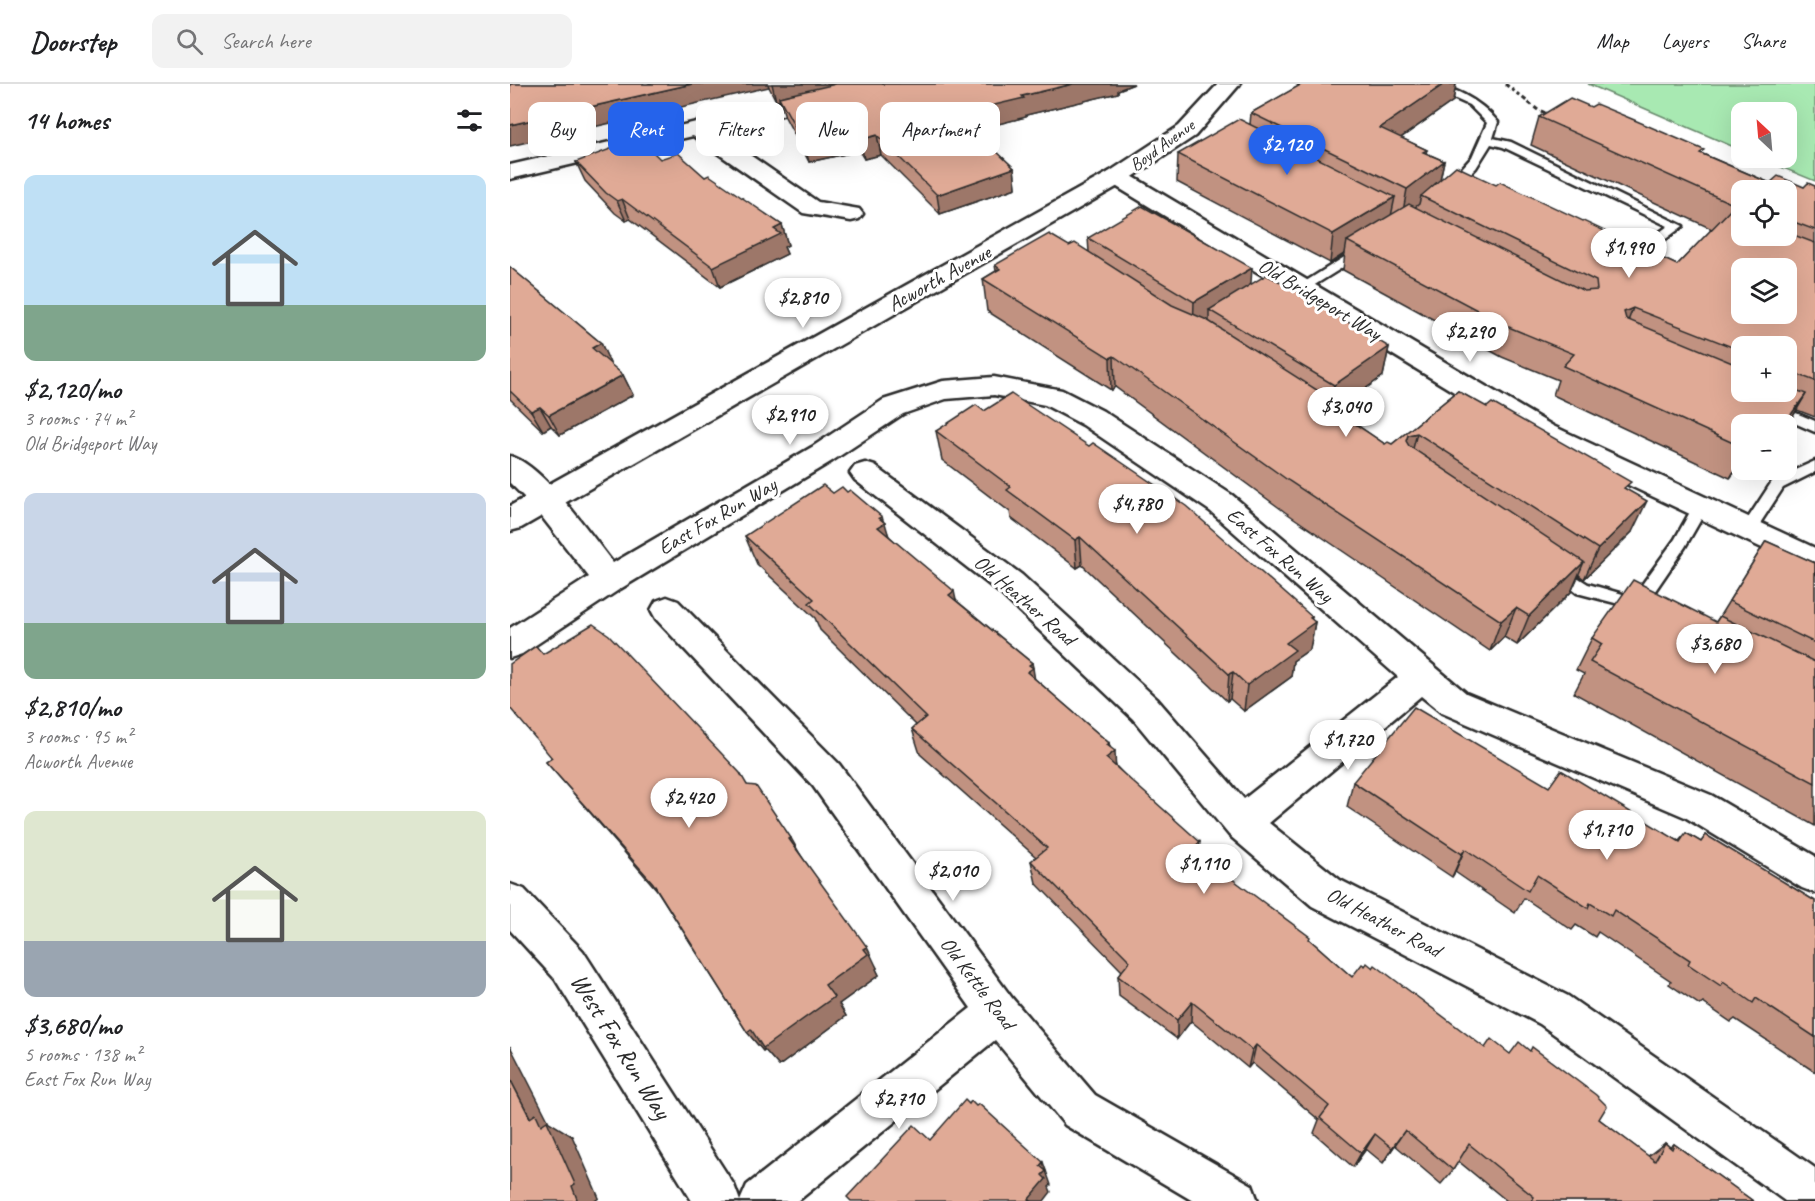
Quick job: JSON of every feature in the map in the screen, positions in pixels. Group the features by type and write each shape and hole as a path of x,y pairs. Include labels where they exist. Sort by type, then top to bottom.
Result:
{"street":[{"path":"784,109 888,84"},
{"name":"Boyd Avenue","path":"1118,177 1187,131 1229,84"},
{"path":"510,172 696,129"},
{"path":"737,156 811,208 851,214"},
{"name":"Old Bridgeport Way","path":"1118,177 1288,286 1543,433 1815,561"},
{"name":"Acworth Avenue","path":"510,520 1118,177"},
{"name":"East Fox Run Way","path":"609,580 822,454 893,407 943,390 994,386 1052,397 1093,418 1221,503 1454,703 1698,806 1815,876"},
{"path":"510,466 546,500 609,580 510,645"},
{"name":"Old Heather Road","path":"865,473 1011,584 1145,709 1242,823 1326,893 1554,1010 1815,1195"},
{"name":"Old Kettle Road","path":"667,609 826,774 998,1012 1080,1110 1236,1201"},
{"path":"1242,823 1421,677"},
{"name":"West Fox Run Way","path":"510,902 569,965 718,1201"},
{"path":"763,1201 998,1012"}],"lane":[{"path":"1427,84 1473,103 1493,122 1489,140 1470,178 1438,197"},
{"path":"1489,140 1507,144 1677,226 1643,250 1614,247"},
{"path":"1288,286 1372,244"},
{"path":"1761,404 1815,427"},
{"path":"1748,530 1778,484 1815,466"},
{"path":"1635,605 1680,543 1700,507"},
{"path":"1544,562 1583,589 1623,599 1656,616"}],"path":[{"path":"1505,84 1538,110 1557,117"}],"green space":[{"path":"1588,84 1815,84 1815,181 1783,168 1797,168 1797,102 1731,102 1731,146"}],"building":[{"path":"510,84 692,84 596,106 596,102 528,102 528,121 510,125"},
{"path":"836,84 1073,84 1000,104 880,102 880,138 877,135 868,138 868,102 796,102 796,128 784,102 779,97"},
{"path":"1302,84 1444,84 1380,128 1427,150 1423,152 1444,161 1407,189 1251,113"},
{"path":"1570,98 1591,107 1596,104 1704,150 1700,153 1763,180 1731,180 1731,203 1539,117"},
{"path":"1239,119 1395,197 1333,234 1178,154"},
{"path":"608,150 608,156 657,156 660,159 681,156 705,177 709,175 782,225 774,229 781,234 713,267 622,199 617,201 606,193 576,162"},
{"path":"1000,155 1014,168 937,195 898,156"},
{"path":"1456,166 1496,185 1500,182 1677,265 1731,209 1731,246 1797,246 1797,236 1815,243 1815,381 1797,374 1797,336 1731,336 1731,347 1633,308 1624,312 1626,319 1731,362 1731,402 1797,402 1797,390 1806,394 1791,414 1731,414 1731,442 1563,366 1574,354 1511,328 1347,241 1409,204 1584,291 1597,290 1596,281 1421,196"},
{"path":"1778,176 1787,180 1773,180"},
{"path":"1808,183 1815,186 1815,230 1797,223 1797,184 1804,187"},
{"path":"1142,206 1252,268 1194,302 1088,238"},
{"path":"1049,234 1069,246 1075,243 1172,305 1207,320 1320,392 1314,396 1385,444 1388,442 1392,444 1458,391 1487,407 1492,403 1631,482 1624,488 1647,501 1598,549 1417,433 1408,435 1406,441 1409,446 1584,562 1529,616 1516,608 1501,621 1289,481 1114,356 1110,358 983,279 1000,269 995,265"},
{"path":"510,267 601,343 592,348 623,375 549,415 540,407 531,411 510,391"},
{"path":"1266,275 1287,285 1389,347 1334,385 1209,310"},
{"path":"1011,394 1089,446 1093,443 1186,506 1312,617 1310,618 1315,622 1286,643 1295,650 1247,685 1233,672 1229,674 1080,537 1075,540 1007,490 1011,487 936,431 976,405 984,411"},
{"path":"823,485 833,493 842,487 847,492 850,490 882,517 879,518 885,523 878,527 954,591 949,595 1032,663 1029,665 1033,668 1027,672 1109,743 1107,745 1115,751 1106,758 1200,842 1192,849 1310,937 1309,939 1352,977 1362,964 1365,966 1367,963 1373,968 1375,965 1485,1048 1491,1039 1510,1054 1519,1042 1530,1051 1532,1047 1596,1095 1607,1106 1599,1119 1655,1161 1665,1143 1672,1149 1674,1144 1753,1201 1532,1201 1534,1197 1469,1144 1453,1170 1405,1130 1392,1148 1375,1134 1361,1153 1320,1118 1329,1106 1256,1045 1252,1050 1192,1002 1177,1020 1118,976 1130,961 1031,861 1047,848 912,729 926,717 809,603 814,599 745,536"},
{"path":"1766,541 1815,563 1815,643 1729,601"},
{"path":"1633,580 1716,622 1720,616 1815,662 1815,783 1590,662 1602,644 1592,638"},
{"path":"593,624 609,635 740,773 747,785 756,786 791,838 789,839 867,947 864,949 868,954 825,985 834,997 763,1048 751,1029 747,1032 653,883 546,762 552,758 510,708 510,664 536,646 543,654"},
{"path":"1414,707 1549,787 1561,770 1680,842 1686,833 1701,842 1706,835 1815,901 1815,1037 1756,998 1753,1003 1723,982 1721,986 1688,964 1690,960 1614,910 1611,916 1590,903 1588,908 1537,875 1528,891 1465,849 1462,854 1353,782"},
{"path":"510,1079 530,1118 536,1114 541,1125 547,1121 575,1184 572,1186 577,1199 574,1201 510,1201"},
{"path":"965,1100 969,1104 971,1101 976,1106 979,1104 1043,1162 1040,1166 1046,1171 1042,1175 1046,1179 1029,1199 1031,1201 851,1201 847,1197 914,1125 930,1140"}]}
